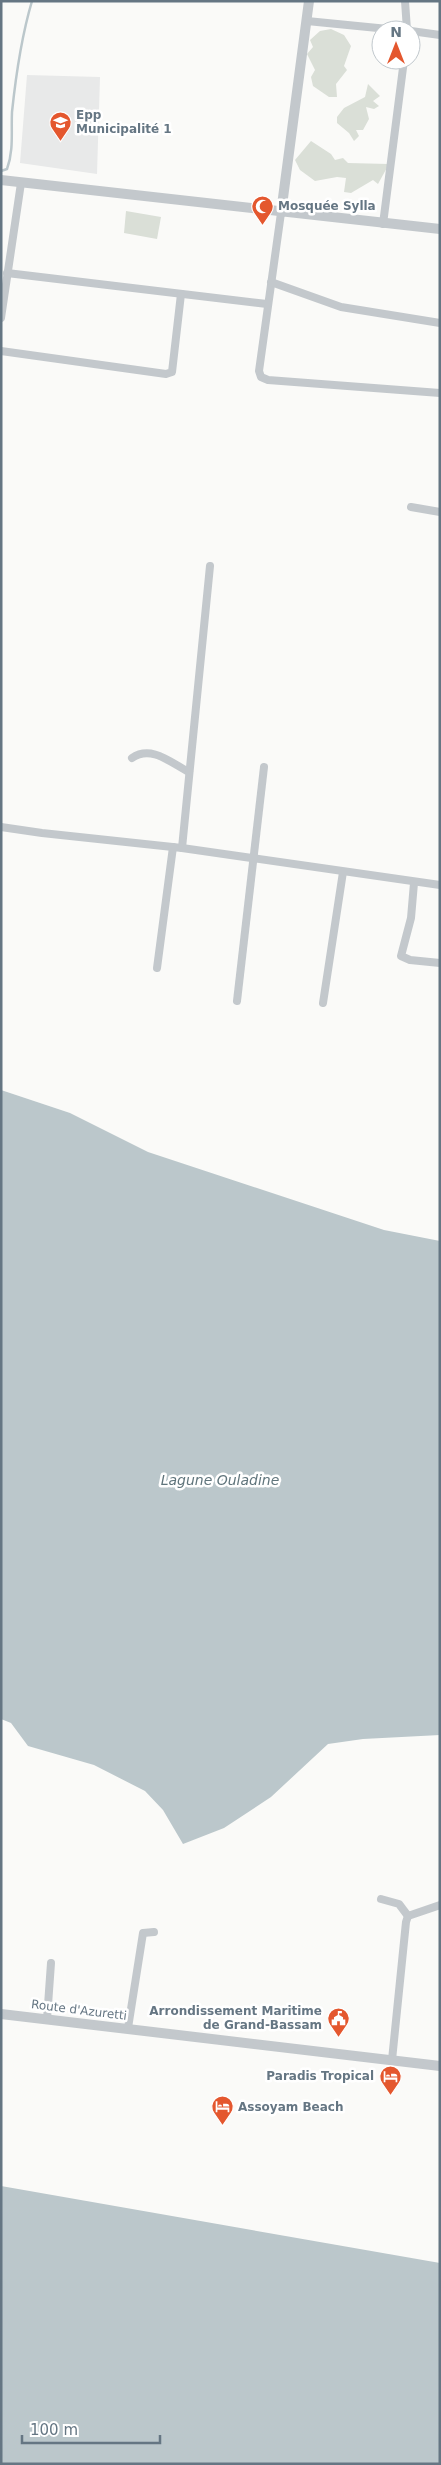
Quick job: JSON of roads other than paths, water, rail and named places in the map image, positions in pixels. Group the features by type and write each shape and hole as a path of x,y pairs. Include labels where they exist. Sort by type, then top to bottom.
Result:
{"street":[{"path":"309,1 267,304 259,371 261,377 268,380 440,393"},
{"path":"405,1 406,20"},
{"path":"307,21 371,27"},
{"path":"421,32 440,35"},
{"path":"383,224 403,70"},
{"path":"1,180 281,213 440,229"},
{"path":"1,318 6,273 21,183"},
{"path":"6,273 267,304"},
{"path":"271,282 342,307 440,323"},
{"path":"1,351 166,374 172,372 182,294"},
{"path":"411,507 440,512"},
{"path":"182,848 210,566"},
{"path":"132,758 140,752 150,752 189,772"},
{"path":"237,1002 264,767"},
{"path":"1,827 182,848 440,885"},
{"path":"157,968 173,847"},
{"path":"324,1003 343,872"},
{"path":"414,882 411,918 401,956 410,960 440,963"},
{"path":"381,1899 398,1904 408,1916"},
{"path":"408,1916 440,1905"},
{"path":"392,2060 408,1916"},
{"path":"128,2028 143,1933 154,1932"},
{"path":"47,2019 51,1963"},
{"name":"Route d'Azuretti","path":"1,2014 440,2066"}],"water":[{"name":"Lagune Ouladine","path":"1,1090 70,1113 148,1152 384,1230 440,1241 440,1735 363,1739 328,1744 271,1797 224,1828 183,1844 163,1810 145,1791 94,1765 28,1746 11,1723 1,1719"},
{"path":"1,2186 440,2263 440,2464 1,2464"}],"waterway":[{"path":"1,171 7,169 11,155 12,112 17,70 32,1"}],"place":[{"name":"Epp Municipalité 1","path":"60,141"},
{"name":"Mosquée Sylla","path":"262,225"},
{"name":"Arrondissement Maritime de Grand-Bassam","path":"338,2037"},
{"name":"Paradis Tropical","path":"390,2095"},
{"name":"Assoyam Beach","path":"222,2126"}]}
